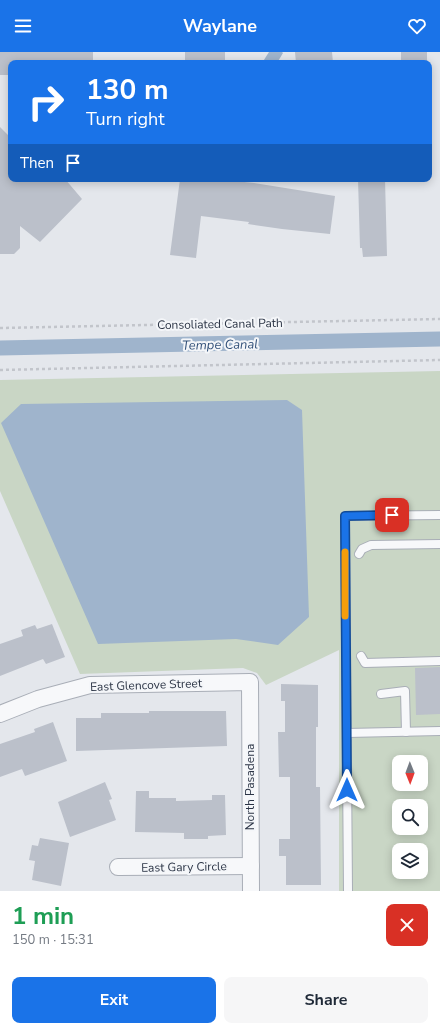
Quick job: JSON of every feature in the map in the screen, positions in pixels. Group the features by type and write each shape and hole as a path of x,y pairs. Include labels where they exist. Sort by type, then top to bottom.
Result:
{"street":[{"name":"East Glencove Street","path":"0,714 38,698 90,685 250,682"},
{"name":"North Pasadena","path":"250,682 251,891"},
{"name":"East Gary Circle","path":"118,867 251,866"}],"lane":[{"path":"348,891 345,516 440,515"},
{"path":"359,554 362,549 371,545 440,544"},
{"path":"361,656 361,659 365,663 440,661"},
{"path":"381,694 405,691 406,732"},
{"path":"346,733 440,731"}],"path":[{"name":"Consoliated Canal Path","path":"0,328 440,319"},
{"path":"0,370 440,360"}],"green space":[{"path":"440,371 440,891 339,891 339,650 266,685 257,673 243,668 80,674 0,491 0,380"}],"water":[{"path":"269,52 283,53 279,60 264,60"},
{"path":"287,400 302,410 309,617 278,645 236,639 98,644 1,423 21,404"}],"building":[{"path":"0,52 93,52 93,60 8,60 8,75 0,75"},
{"path":"185,52 225,52 225,60 185,60"},
{"path":"295,52 332,52 333,60 296,60"},
{"path":"401,52 427,52 427,60 401,60"},
{"path":"0,127 8,135 8,182 68,182 82,199 40,242 20,226 20,248 14,254 0,254"},
{"path":"180,182 244,182 335,196 330,234 282,229 248,224 249,222 201,216 196,258 170,255"},
{"path":"358,182 385,182 387,256 363,257 362,248 360,248"},
{"path":"52,624 65,657 46,664 43,659 0,676 0,644 23,636 21,630 35,625 37,629"},
{"path":"440,667 440,714 416,715 415,668"},
{"path":"281,684 318,685 316,787 320,787 321,885 286,885 286,856 279,856 279,839 290,839 290,777 279,777 278,732 285,732 285,701 281,701"},
{"path":"149,711 226,711 227,746 76,751 76,718 101,718 101,713 149,713"},
{"path":"53,722 67,761 25,776 22,769 0,777 0,744 35,732 34,729"},
{"path":"105,782 112,799 109,800 116,820 70,837 58,802"},
{"path":"136,791 149,791 149,798 176,798 176,801 212,800 212,795 225,795 226,835 208,836 208,839 184,839 184,833 135,832"},
{"path":"40,838 69,843 61,886 32,880 35,861 29,860 32,845 38,846"}],"waterway":[{"name":"Tempe Canal","path":"0,348 440,339"}],"slow traffic":[{"path":"345,552 345,616"}],"route":[{"path":"347,790 345,516 392,515"}]}
